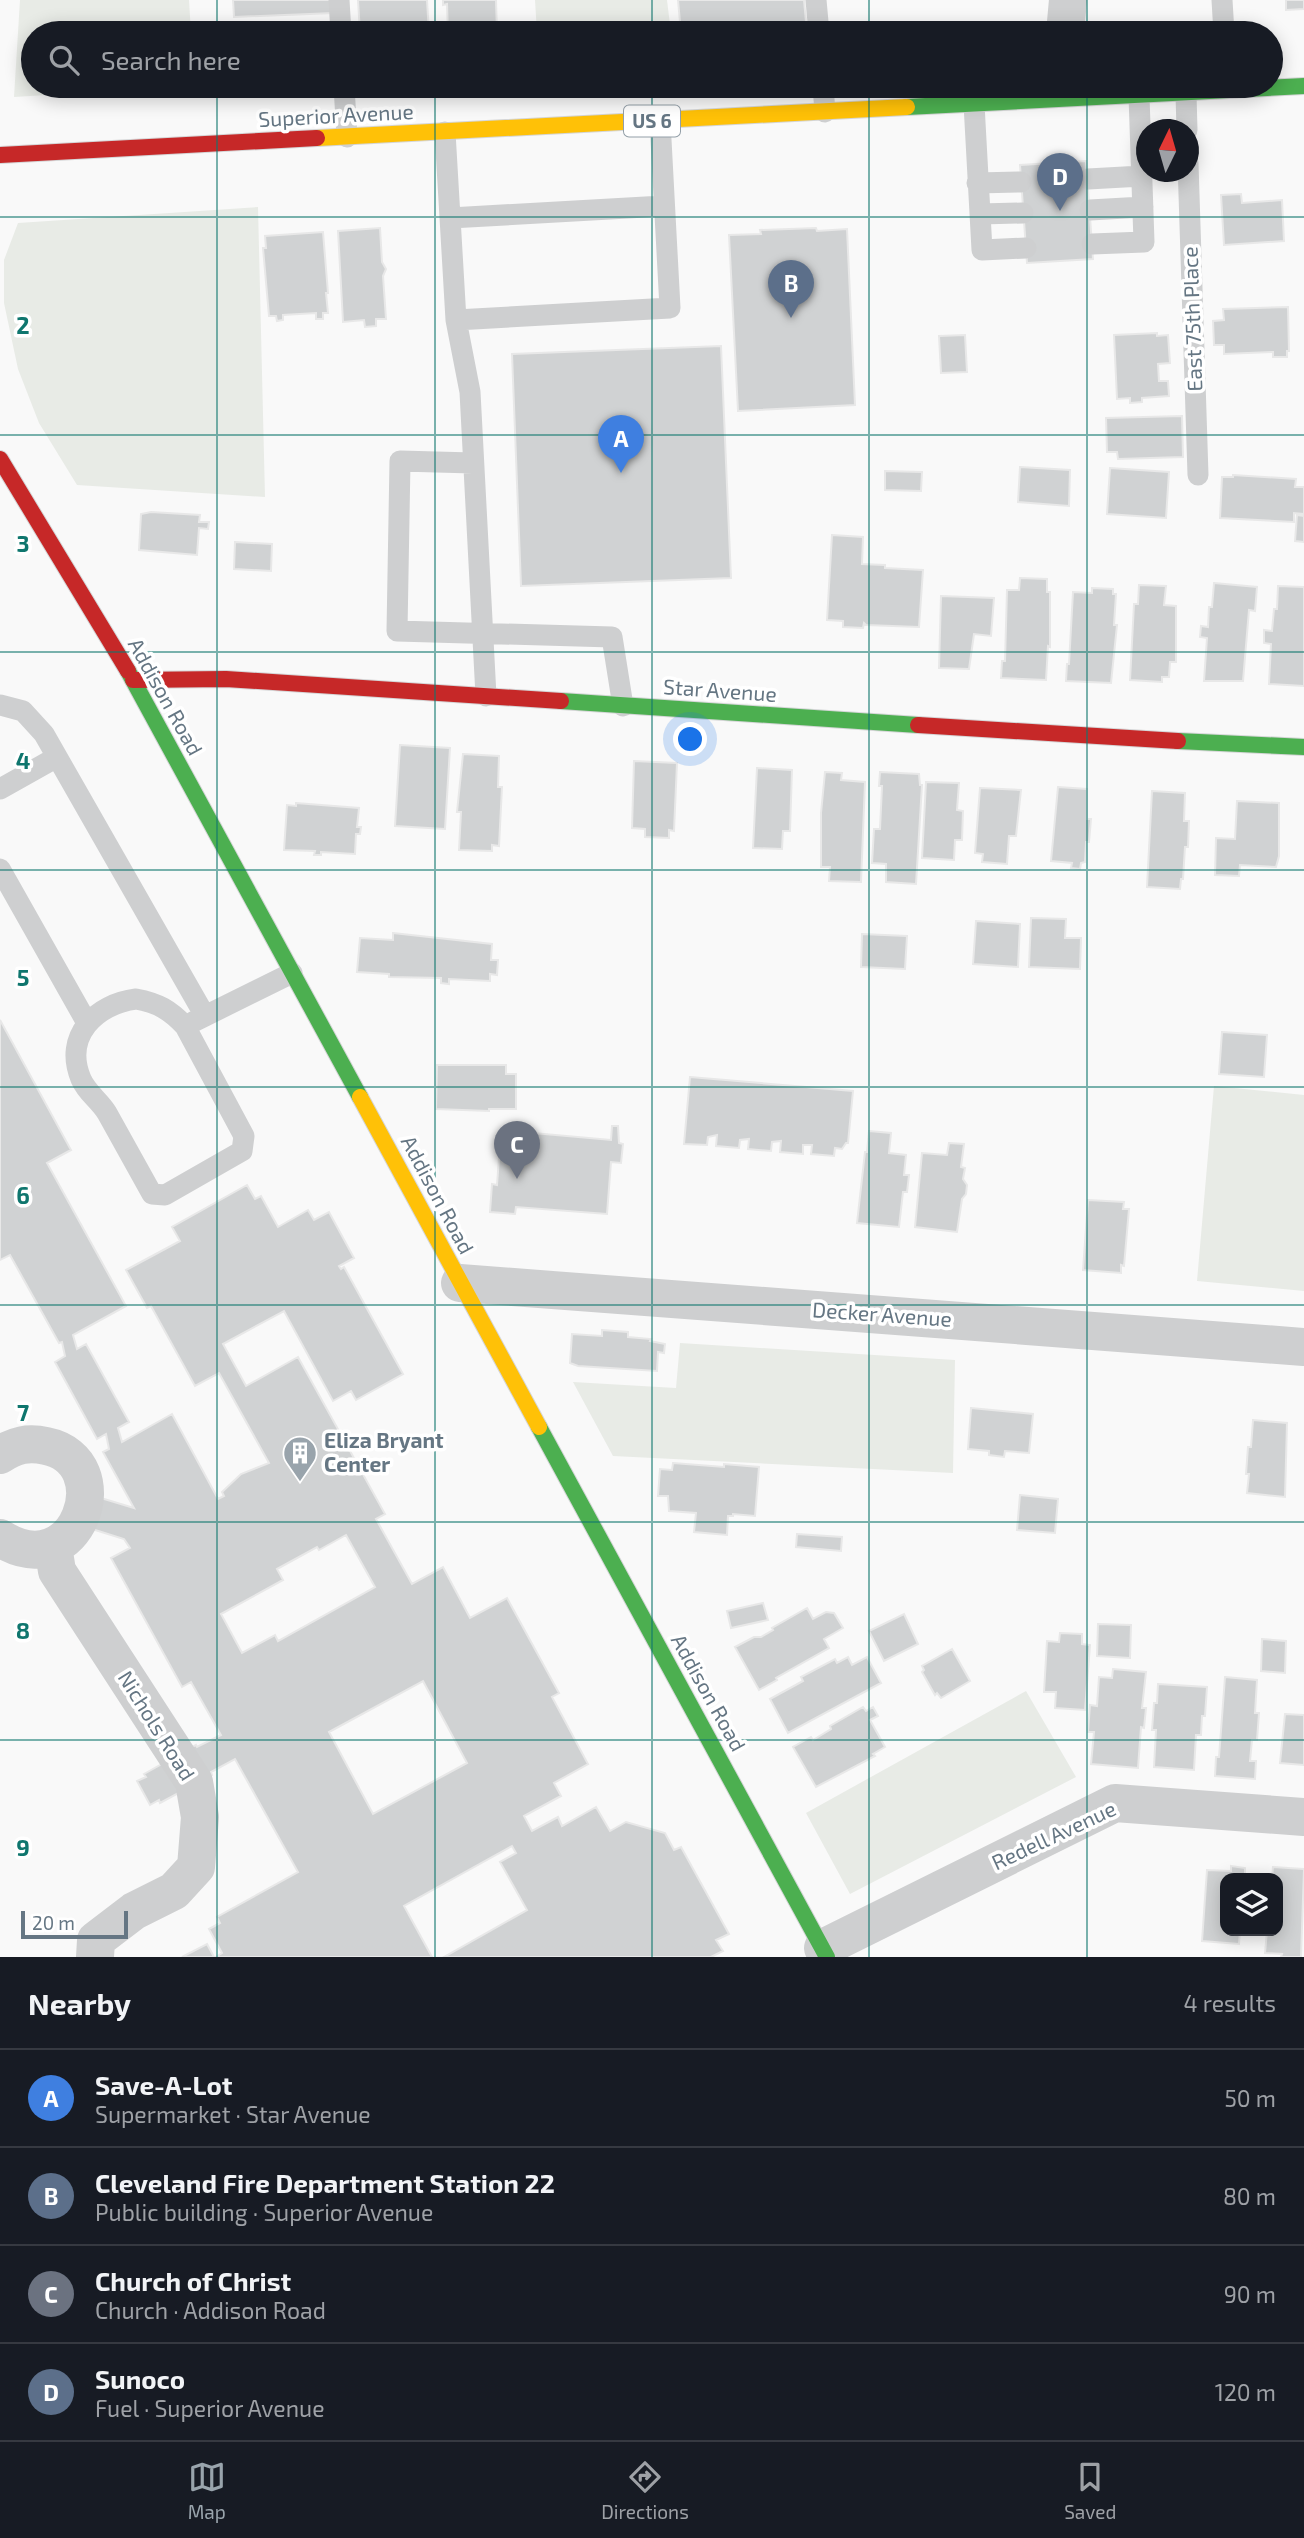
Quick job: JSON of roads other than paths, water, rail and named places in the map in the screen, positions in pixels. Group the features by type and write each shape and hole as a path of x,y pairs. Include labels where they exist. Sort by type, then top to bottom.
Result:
{"street":[{"path":"1066,21 1068,0"},
{"name":"Superior Avenue","path":"1283,87 1304,86"},
{"name":"Superior Avenue","path":"0,155 974,104 1021,98"},
{"name":"Addison Road","path":"0,459 133,680 825,1953"},
{"name":"Star Avenue","path":"133,680 226,680 1304,747"},
{"name":"Decker Avenue","path":"460,1283 1304,1347"},
{"path":"0,1455 12,1447 32,1443 52,1447 70,1458 82,1476 86,1497 82,1517 71,1534 53,1546 33,1550 12,1546 0,1538"},
{"name":"Nichols Road","path":"53,1546 57,1571 194,1782 200,1817 196,1867 174,1891 134,1911 95,1948"},
{"name":"Redell Avenue","path":"825,1953 1115,1803 1304,1817"}],"lane":[{"path":"339,0 340,21"},
{"path":"816,0 818,21"},
{"path":"1222,0 1223,21"},
{"path":"344,98 346,137"},
{"path":"824,98 825,112"},
{"path":"1139,98 1140,119"},
{"path":"1186,98 1187,119"},
{"path":"974,104 982,250 1026,248"},
{"path":"456,320 670,308 660,121"},
{"path":"445,132 456,320 470,392 486,696"},
{"path":"1088,179 1136,176"},
{"path":"977,183 1021,182"},
{"path":"1092,244 1144,242 1142,182"},
{"name":"East 75th Place","path":"1189,182 1198,475"},
{"path":"450,218 663,206"},
{"path":"1090,210 1143,207"},
{"path":"980,214 1023,213"},
{"path":"472,463 400,461 397,631 612,637 623,706"},
{"path":"0,705 23,711 44,734 205,1016"},
{"path":"0,789 57,757"},
{"path":"0,869 87,1023"},
{"path":"185,1026 292,973"},
{"path":"136,999 155,1003 171,1011 185,1026 244,1136 242,1151 164,1195 152,1194 103,1106 89,1094 80,1077 76,1059 79,1040 87,1023 100,1010 117,1002 136,999"}],"place":[{"name":"Sunoco","path":"1060,211"},
{"name":"Cleveland Fire Department Station 22","path":"791,318"},
{"name":"Save-A-Lot","path":"621,473"},
{"name":"Church of Christ","path":"517,1179"},
{"name":"Eliza Bryant Center","path":"300,1483"}]}
